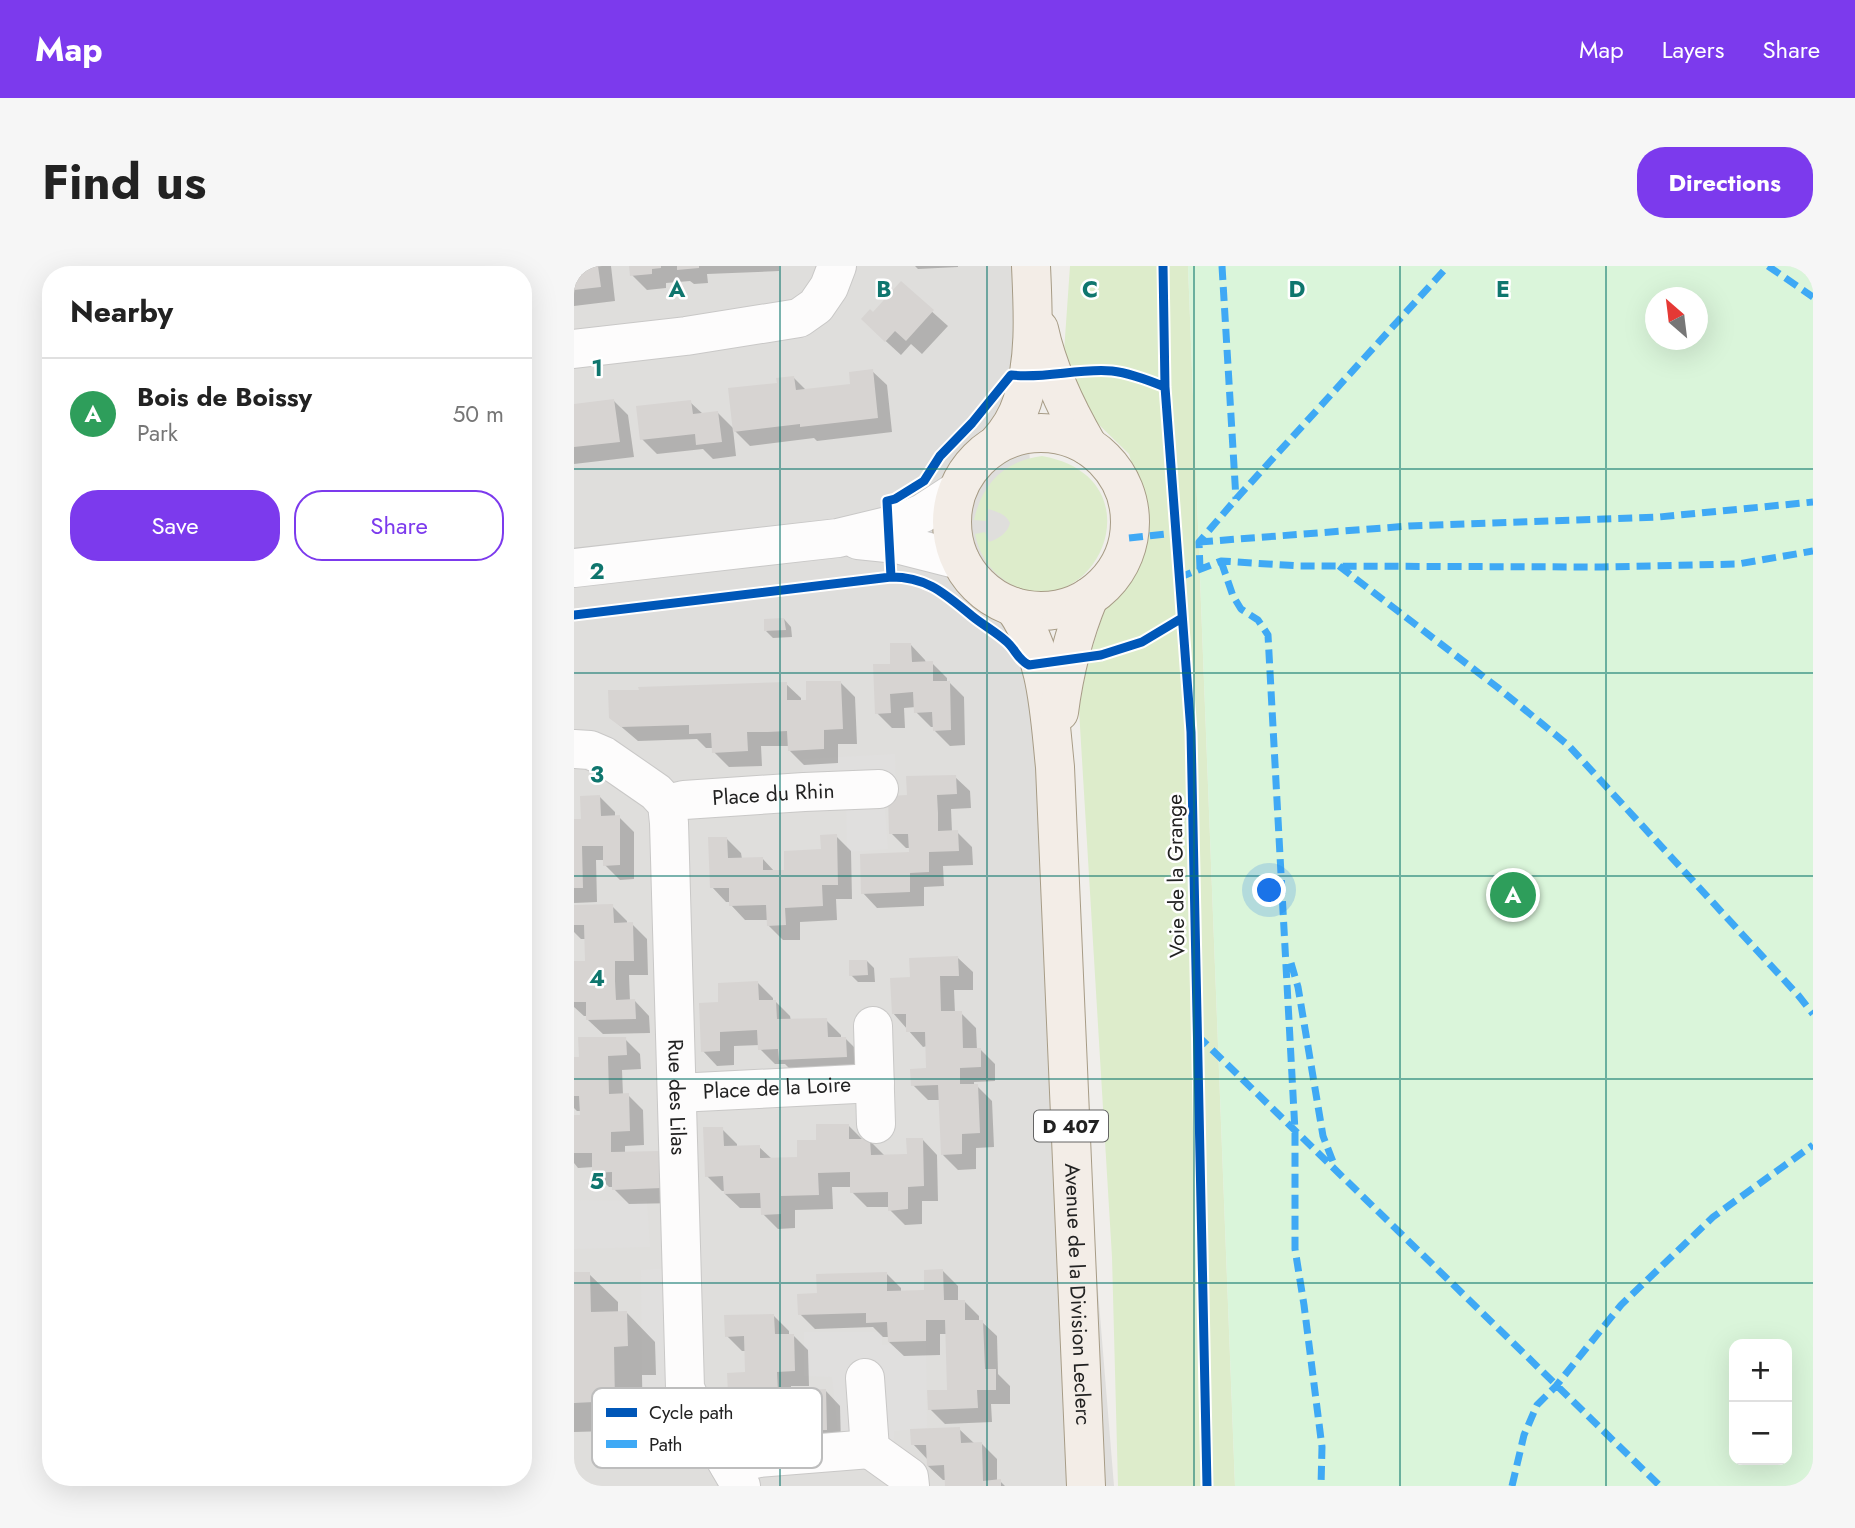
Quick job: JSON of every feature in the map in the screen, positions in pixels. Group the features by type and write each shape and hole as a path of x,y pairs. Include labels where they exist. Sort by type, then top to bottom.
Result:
{"main road":[{"path":"997,444 1016,416 1024,394 1032,334 1032,278"},
{"path":"1032,278 1040,333 1056,384 1088,446"},
{"path":"1043,433 1071,438 1088,446 1105,459 1118,476 1127,496 1129,538 1121,561 1108,581 1076,604 1061,609 1030,611 1001,602 976,584 960,560 952,533 957,491 964,477 984,453 1014,437 1043,433"},
{"name":"Avenue de la Division Leclerc","path":"1055,767 1062,694 1089,597"},
{"name":"Avenue de la Division Leclerc","path":"1014,607 1031,634 1044,672 1055,767 1086,1486"}],"street":[{"path":"574,349 686,336 799,318 816,306 829,287 837,266"},
{"path":"574,568 838,538 900,523 923,513 957,491"},
{"path":"838,538 897,544 960,560"},
{"path":"574,749 590,750 604,756 656,792 667,804"},
{"name":"Place du Rhin","path":"667,804 684,800 879,789"},
{"name":"Rue des Lilas","path":"667,804 685,1388"},
{"name":"Place de la Loire","path":"873,1026 876,1124"},
{"name":"Place de la Loire","path":"677,1093 875,1083"},
{"path":"865,1378 870,1449"},
{"path":"822,1453 870,1449 909,1477 909,1486"}],"shaded area":[{"path":"574,266 1014,266 1114,1486 574,1486"},
{"path":"895,754 896,788 884,797 888,849 847,852 846,792 804,792 802,759"},
{"path":"574,1200 647,1201 650,1247 574,1249"},
{"path":"669,1268 672,1388 642,1388 641,1270"},
{"path":"804,1332 882,1332 882,1345 926,1341 927,1428 894,1431 893,1465 840,1452 832,1377 804,1376"}],"green space":[{"path":"1070,266 1188,266 1235,1486 1118,1486 1112,1257 1079,710 1086,668 1105,608 1132,566 1146,513 1129,454 1088,414 1064,352"},
{"path":"1188,266 1813,266 1813,1486 1235,1486"},
{"path":"1042,456 1079,470 1100,492 1107,519 1103,546 1088,570 1066,587 1038,592 1001,578 990,567 979,548 975,534 985,532 989,542 996,539 1009,527 1010,523 1006,517 988,509 986,521 974,520 983,496 997,476 1016,463"}],"building":[{"path":"574,266 598,266 601,287 574,290"},
{"path":"629,266 661,268 652,269 652,274 630,276"},
{"path":"677,266 699,266 699,268 677,270"},
{"path":"901,281 934,310 906,341 895,331 885,342 861,319 870,309 873,312"},
{"path":"873,369 878,418 733,432 728,388 777,383 776,378 794,376 796,390 850,384 849,372"},
{"path":"614,399 620,442 574,447 574,404"},
{"path":"691,400 693,414 718,411 722,442 696,445 695,434 640,440 636,406"},
{"path":"784,618 786,630 764,631 764,619"},
{"path":"890,643 911,643 912,662 933,661 933,681 950,681 951,730 933,731 932,712 914,713 913,692 890,694 891,713 875,714 873,664 890,664"},
{"path":"806,681 841,681 843,729 824,730 824,749 788,751 787,731 747,732 748,751 712,753 711,733 689,734 689,725 621,727 609,718 608,690 787,682 787,700 806,700"},
{"path":"956,775 957,794 937,795 938,831 958,830 959,851 929,852 929,872 910,873 910,892 861,894 860,854 909,852 908,834 889,834 888,796 907,795 906,776"},
{"path":"600,795 601,816 620,815 620,865 603,866 603,846 582,846 583,888 574,888 574,819 581,819 580,796"},
{"path":"837,834 838,885 822,885 823,906 785,908 786,925 767,926 766,905 729,906 729,888 710,888 708,837 727,837 728,858 763,857 763,870 784,870 784,851 821,849 820,835"},
{"path":"613,904 614,923 633,922 634,961 615,961 615,981 616,1000 635,999 636,1019 586,1020 586,1002 574,1002 574,961 585,961 584,925 574,925 574,905"},
{"path":"958,956 959,976 940,976 941,1011 962,1011 963,1048 981,1048 981,1067 960,1068 960,1084 978,1084 980,1133 962,1134 962,1154 941,1155 938,1085 911,1086 910,1069 926,1068 925,1032 906,1032 906,1014 892,1014 890,978 910,977 909,958"},
{"path":"849,960 867,960 868,975 849,976"},
{"path":"758,981 759,1000 776,1000 777,1019 827,1018 828,1037 846,1037 847,1057 779,1060 778,1049 758,1050 757,1030 720,1032 720,1051 701,1052 699,1003 718,1002 718,983"},
{"path":"578,1037 626,1037 627,1055 608,1056 609,1094 629,1093 630,1131 611,1132 611,1152 660,1151 662,1188 612,1190 612,1172 592,1173 592,1153 574,1153 574,1115 580,1115 579,1096 574,1096 574,1057 579,1057"},
{"path":"816,1124 849,1124 849,1139 870,1139 871,1155 907,1154 906,1138 923,1138 924,1186 908,1187 908,1209 888,1211 888,1192 850,1193 850,1172 818,1173 819,1195 781,1196 781,1214 761,1215 760,1193 724,1194 723,1176 705,1177 703,1127 723,1127 724,1146 760,1145 760,1158 797,1157 797,1140 816,1140"},
{"path":"943,1269 944,1300 965,1300 965,1320 983,1320 985,1369 996,1369 996,1390 977,1390 978,1408 928,1410 927,1390 947,1390 945,1320 926,1320 926,1341 888,1342 887,1322 866,1323 866,1313 798,1315 797,1294 817,1293 816,1274 887,1272 887,1291 924,1290 924,1270"},
{"path":"574,1272 590,1272 591,1312 627,1311 628,1346 614,1347 615,1388 592,1388 592,1402 574,1403"},
{"path":"774,1314 775,1334 794,1334 795,1371 777,1372 778,1388 728,1388 727,1373 745,1372 744,1336 725,1337 724,1315"},
{"path":"822,1389 826,1389 827,1430 822,1430"},
{"path":"960,1427 961,1443 982,1442 983,1481 1001,1479 1001,1486 945,1486 944,1465 927,1466 926,1445 911,1445 910,1429"}],"marked path":[{"path":"1222,266 1236,499"},
{"path":"1200,569 1199,542 1448,266"},
{"path":"1768,266 1813,297"},
{"path":"1199,542 1409,526 1659,517 1813,502"},
{"path":"1129,538 1175,533"},
{"path":"1178,578 1221,561 1300,566 1602,567 1738,564 1813,551"},
{"path":"1221,561 1233,596 1241,609 1258,620 1268,635 1295,1131 1295,1249 1322,1447 1321,1486"},
{"path":"1339,566 1568,745 1813,1014"},
{"path":"1291,963 1298,987 1323,1136 1335,1167"},
{"path":"1197,1035 1660,1486"},
{"path":"1512,1486 1524,1435 1537,1405 1556,1386 1621,1305 1713,1217 1813,1145"}],"cycle path":[{"name":"Voie de la Grange","path":"1163,266 1165,387 1191,732 1207,1486"},
{"path":"1165,387 1112,371 1011,375 972,423 940,456 924,481 887,501 891,577 915,580 935,588 1003,638 1022,661 1029,665 1101,655 1142,642 1182,618"},
{"path":"574,615 891,577"}],"place":[{"name":"Bois de Boissy","path":"1513,895"}]}
